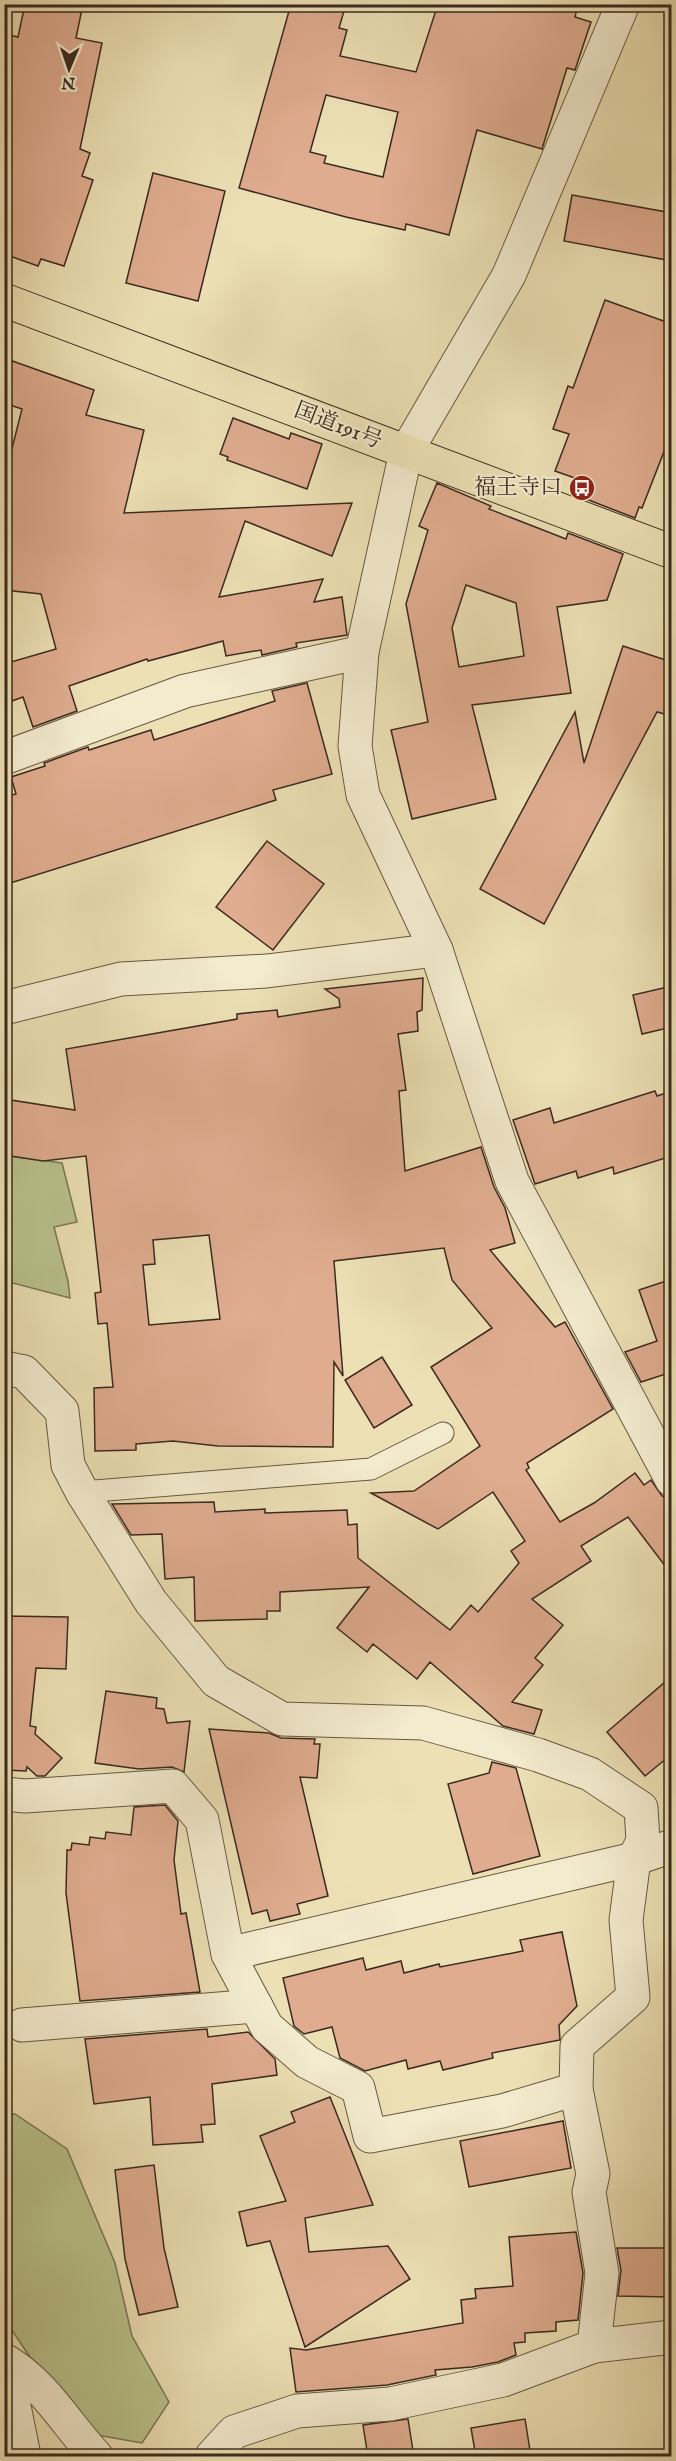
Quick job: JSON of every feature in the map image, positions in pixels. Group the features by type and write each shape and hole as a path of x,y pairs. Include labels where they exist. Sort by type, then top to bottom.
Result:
{"highway":[{"name":"国道191号","path":"4,300 672,552"}],"street":[{"path":"623,4 509,275 406,452 362,652 355,746 363,795 436,950 512,1181 672,1480"},
{"path":"4,758 185,691 362,652"},
{"path":"4,1008 121,979 267,971 436,950"},
{"path":"4,1368 24,1372 62,1411 68,1465 82,1492 151,1602 216,1681 282,1719 423,1723 538,1755 590,1774 641,1808 643,1841 634,1859 626,1920 633,1998 577,2046 576,2089 593,2174 589,2192 602,2273 594,2346"},
{"path":"4,1794 25,1796 173,1786 202,1820 228,1954 267,2027 307,2062 357,2088 370,2136 502,2111 576,2089"},
{"path":"228,1954 634,1859 672,1846"},
{"path":"22,2025 256,2006"},
{"path":"212,2457 234,2432 297,2411 390,2404 502,2380 594,2346 672,2337"},
{"path":"4,2360 22,2370 41,2390 96,2457"},
{"path":"4,2382 12,2396 24,2457"}],"lane":[{"path":"82,1492 371,1469 443,1432"}],"green space":[{"path":"4,1155 62,1163 77,1222 54,1227 70,1298 5,1281"},
{"path":"4,2114 15,2114 67,2149 115,2263 132,2336 169,2402 142,2443 91,2434 73,2421 5,2320"}],"building":[{"path":"25,4 83,4 76,38 102,43 80,149 90,153 82,176 93,180 64,266 41,259 38,266 4,254 4,34 18,37"},
{"path":"291,4 346,4 339,28 347,30 340,56 416,72 438,4 578,4 575,17 591,22 575,70 567,68 542,149 477,130 449,235 406,224 405,230 346,217 239,188","holes":["326,95 398,112 383,177 324,163 326,156 310,152"]},
{"path":"153,173 225,191 198,301 126,283"},
{"path":"572,195 672,213 672,261 564,241"},
{"path":"605,300 672,324 672,431 642,508 639,507 635,518 581,497 586,482 555,471 569,434 553,429 568,386 573,388"},
{"path":"4,358 94,390 86,415 144,430 124,513 352,503 332,556 245,521 219,597 323,579 314,602 342,597 347,635 296,643 297,647 262,655 261,650 226,656 223,641 148,661 147,659 69,686 77,711 33,727 23,697 12,701 11,695 4,697 4,664 56,649 41,594 4,590 4,480 22,409 4,403"},
{"path":"233,418 289,439 291,433 322,444 307,489 227,460 228,457 220,454"},
{"path":"437,483 491,506 489,509 566,539 568,533 623,554 607,600 557,607 571,693 472,705 496,799 412,819 391,730 428,722 406,604 428,530 419,526","holes":["466,585 516,603 524,656 459,667 452,628"]},
{"path":"623,646 672,662 672,716 657,712 544,924 480,889 575,712 584,763"},
{"path":"307,683 332,774 273,790 276,800 4,885 4,797 16,794 11,777 45,766 44,763 88,747 89,750 151,730 154,740 275,701 272,691"},
{"path":"267,841 324,884 273,950 216,907"},
{"path":"423,978 422,1010 417,1012 418,1031 398,1034 406,1090 399,1091 405,1171 481,1147 494,1187 505,1208 515,1243 490,1250 555,1327 565,1322 613,1409 527,1463 529,1468 526,1470 560,1522 594,1503 635,1473 644,1485 651,1480 662,1496 672,1501 672,1575 628,1517 581,1546 591,1561 532,1599 563,1625 535,1658 543,1665 512,1702 542,1710 534,1734 503,1726 430,1662 417,1679 373,1644 367,1652 337,1628 369,1587 280,1592 280,1611 267,1611 267,1619 195,1621 194,1577 165,1579 162,1534 131,1535 112,1504 214,1502 215,1512 265,1509 265,1513 347,1510 348,1525 357,1524 358,1558 450,1630 471,1605 478,1612 519,1563 511,1551 525,1541 493,1492 438,1529 371,1493 414,1491 480,1446 431,1367 492,1328 452,1280 444,1248 334,1261 343,1376 334,1362 333,1447 218,1446 173,1441 136,1444 136,1450 95,1451 94,1388 113,1387 107,1323 98,1324 95,1293 101,1292 86,1156 43,1161 4,1155 4,1099 75,1110 66,1049 237,1019 237,1014 277,1010 278,1017 340,1007 339,999 325,989","holes":["209,1235 220,1319 149,1325 143,1265 155,1264 153,1240"]},
{"path":"672,986 672,1027 642,1034 633,995"},
{"path":"655,1091 657,1096 672,1091 672,1156 614,1174 613,1167 578,1178 576,1171 535,1184 513,1120 550,1108 554,1123"},
{"path":"672,1279 672,1372 641,1382 625,1352 657,1341 639,1290"},
{"path":"382,1357 412,1405 374,1428 345,1380"},
{"path":"4,1616 68,1617 66,1669 36,1668 30,1726 36,1727 35,1734 62,1758 45,1776 37,1776 27,1767 26,1771 4,1770"},
{"path":"672,1676 672,1754 645,1776 607,1732"},
{"path":"106,1691 157,1698 156,1708 164,1709 167,1723 190,1721 184,1772 172,1767 139,1769 95,1763"},
{"path":"209,1729 269,1733 281,1738 315,1739 314,1744 320,1744 317,1778 300,1777 328,1896 297,1904 300,1914 270,1921 267,1910 252,1914"},
{"path":"492,1762 516,1768 540,1856 473,1874 448,1784 489,1773"},
{"path":"165,1805 178,1821 174,1860 181,1914 186,1913 200,1992 80,2001 66,1893 67,1850 71,1850 72,1843 89,1845 90,1837 105,1839 106,1832 131,1835 134,1807"},
{"path":"562,1932 577,2006 559,2025 560,2040 492,2053 493,2058 443,2070 440,2061 408,2069 406,2060 365,2071 340,2058 332,2027 304,2034 294,2026 283,1978 363,1958 366,1970 401,1961 404,1973 439,1964 440,1967 523,1951 520,1940"},
{"path":"207,2029 208,2037 248,2032 275,2059 277,2075 212,2084 215,2124 201,2125 203,2142 153,2145 150,2097 94,2104 85,2039"},
{"path":"330,2097 373,2205 305,2218 309,2252 388,2246 410,2279 305,2347 270,2241 247,2246 239,2212 286,2201 260,2136 295,2122 291,2112"},
{"path":"563,2121 571,2168 469,2187 460,2141"},
{"path":"154,2165 164,2248 178,2307 139,2315 125,2259 115,2170"},
{"path":"576,2232 583,2273 578,2320 556,2322 556,2331 525,2333 525,2342 514,2343 516,2355 498,2362 435,2370 436,2375 387,2385 296,2392 290,2348 306,2350 463,2323 461,2300 476,2298 475,2289 513,2286 509,2237"},
{"path":"617,2248 672,2248 672,2297 618,2296 621,2270"},
{"path":"408,2419 414,2457 368,2457 363,2425"},
{"path":"525,2419 531,2457 476,2457 471,2428"}],"place":[{"name":"福王寺口","path":"582,488"}]}
